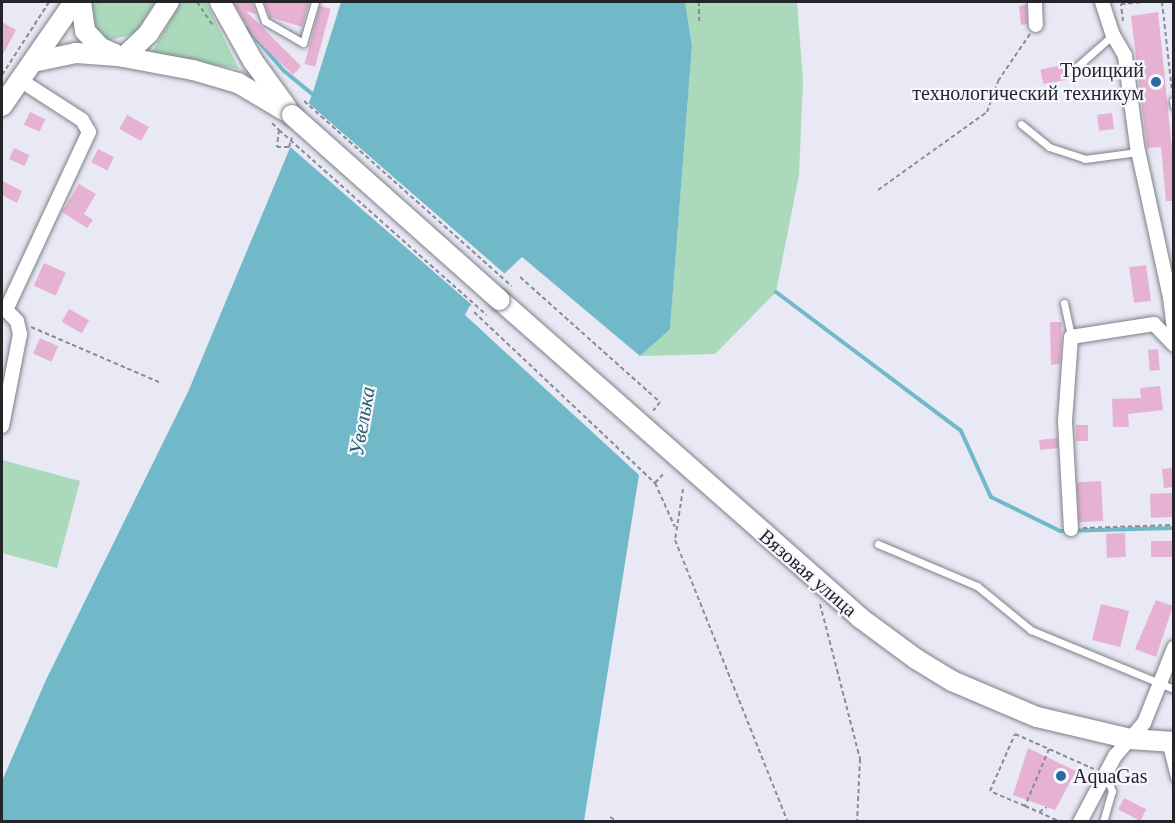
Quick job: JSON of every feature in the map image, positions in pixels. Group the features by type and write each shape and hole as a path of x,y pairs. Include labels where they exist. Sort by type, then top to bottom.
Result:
{"street":[{"path":"33,62 74,2"},
{"path":"81,2 82,20 91,39 121,56"},
{"path":"121,56 148,34 169,2"},
{"path":"220,2 252,61 292,116"},
{"path":"1035,2 1036,25"},
{"path":"1102,2 1125,56 1138,152 1167,248 1173,331"},
{"path":"2,106 11,77 33,62 56,54 121,56 231,80 292,116"},
{"path":"2,426 17,363 20,334 17,321 4,309 89,132 82,120 11,77"},
{"name":"Вязовая улица","path":"292,116 859,617 916,659 962,685 1037,717 1130,740 1170,742"},
{"path":"1154,324 1170,297"},
{"path":"1071,529 1065,421 1071,337 1154,324"},
{"path":"1154,324 1173,345"},
{"path":"1080,822 1105,773 1144,723 1173,648"}],"lane":[{"path":"258,2 265,21 303,43 315,2"},
{"path":"1072,71 1116,38"},
{"path":"1021,124 1049,147 1085,159 1138,152"},
{"path":"1064,303 1071,337"},
{"path":"878,544 977,586 1031,630 1173,689"},
{"path":"1170,742 1173,778"},
{"path":"1103,822 1112,791 1105,773"}],"path":[{"path":"11,77 49,2"},
{"path":"699,2 699,24"},
{"path":"1116,38 1125,40 1121,4 1144,2"},
{"path":"1162,2 1173,104"},
{"path":"878,190 987,112 998,81 1036,25"},
{"path":"292,116 500,301"},
{"path":"292,116 500,301"},
{"path":"520,278 660,402 653,411"},
{"path":"474,312 655,483 675,528"},
{"path":"17,321 160,383"},
{"path":"655,483 664,473"},
{"path":"683,489 675,528 675,540 788,822"},
{"path":"1071,529 1173,525"},
{"path":"820,604 860,759 857,822"},
{"path":"1061,822 990,791 1015,734 1091,767"},
{"path":"1025,806 1049,749"},
{"path":"1039,812 1047,807"},
{"path":"610,817 619,822"}],"green space":[{"path":"88,2 155,2 135,34 110,40 98,36 90,26"},
{"path":"181,2 206,2 239,69 151,54"},
{"path":"685,2 797,2 803,81 799,175 776,292 715,354 640,356 670,328 692,46"},
{"path":"2,460 80,481 57,568 2,553"}],"water":[{"name":"Увелька","path":"341,2 685,2 692,46 670,329 640,356 522,257 469,307 465,315 639,475 584,821 2,822 2,781 45,682 188,392 312,95"}],"pier":[{"path":"306,101 505,274 476,308 276,135"}],"building":[{"path":"233,2 252,2 256,14 246,11 301,66 293,75 252,35"},
{"path":"264,2 309,3 302,27 270,17"},
{"path":"1026,5 1027,24 1021,25 1019,6"},
{"path":"320,6 331,9 315,67 304,64"},
{"name":"Троицкий технологический техникум","path":"1158,12 1173,159 1173,201 1166,201 1161,147 1147,148 1131,16"},
{"path":"2,22 16,30 2,56"},
{"path":"1064,65 1067,80 1043,84 1040,70"},
{"path":"30,112 45,119 39,132 24,125"},
{"path":"1112,113 1114,129 1099,131 1097,115"},
{"path":"127,115 149,127 141,141 119,129"},
{"path":"14,148 29,155 24,166 9,159"},
{"path":"98,149 114,157 107,171 91,162"},
{"path":"2,181 22,191 17,203 2,195"},
{"path":"79,184 96,194 84,214 93,220 87,228 62,212"},
{"path":"44,263 66,273 56,296 34,286"},
{"path":"1146,265 1151,301 1134,303 1129,267"},
{"path":"69,309 89,320 82,333 62,322"},
{"path":"1050,322 1062,322 1060,364 1051,365"},
{"path":"40,338 58,346 51,362 33,354"},
{"path":"1158,349 1160,370 1150,371 1148,350"},
{"path":"1160,386 1163,410 1128,414 1129,427 1113,427 1112,399 1141,398 1140,388"},
{"path":"1076,425 1088,425 1088,441 1076,441"},
{"path":"1057,438 1058,448 1040,450 1039,440"},
{"path":"1173,468 1173,487 1164,488 1162,469"},
{"path":"1101,481 1103,521 1079,522 1077,482"},
{"path":"1172,493 1173,517 1151,518 1150,494"},
{"path":"1125,533 1126,557 1107,558 1106,534"},
{"path":"1151,541 1173,541 1173,557 1151,557"},
{"path":"1156,600 1173,606 1156,657 1135,649"},
{"path":"1101,604 1129,611 1120,647 1092,640"},
{"path":"1028,748 1076,771 1055,810 1013,795"},
{"path":"1124,798 1146,809 1140,821 1118,810"}],"waterway":[{"path":"243,31 247,28 284,71 316,97"},
{"path":"776,292 961,431 991,497 1060,531 1174,528"}],"place":[{"name":"Троицкий технологический техникум","path":"1156,82"},
{"name":"AquaGas","path":"1061,776"}]}
